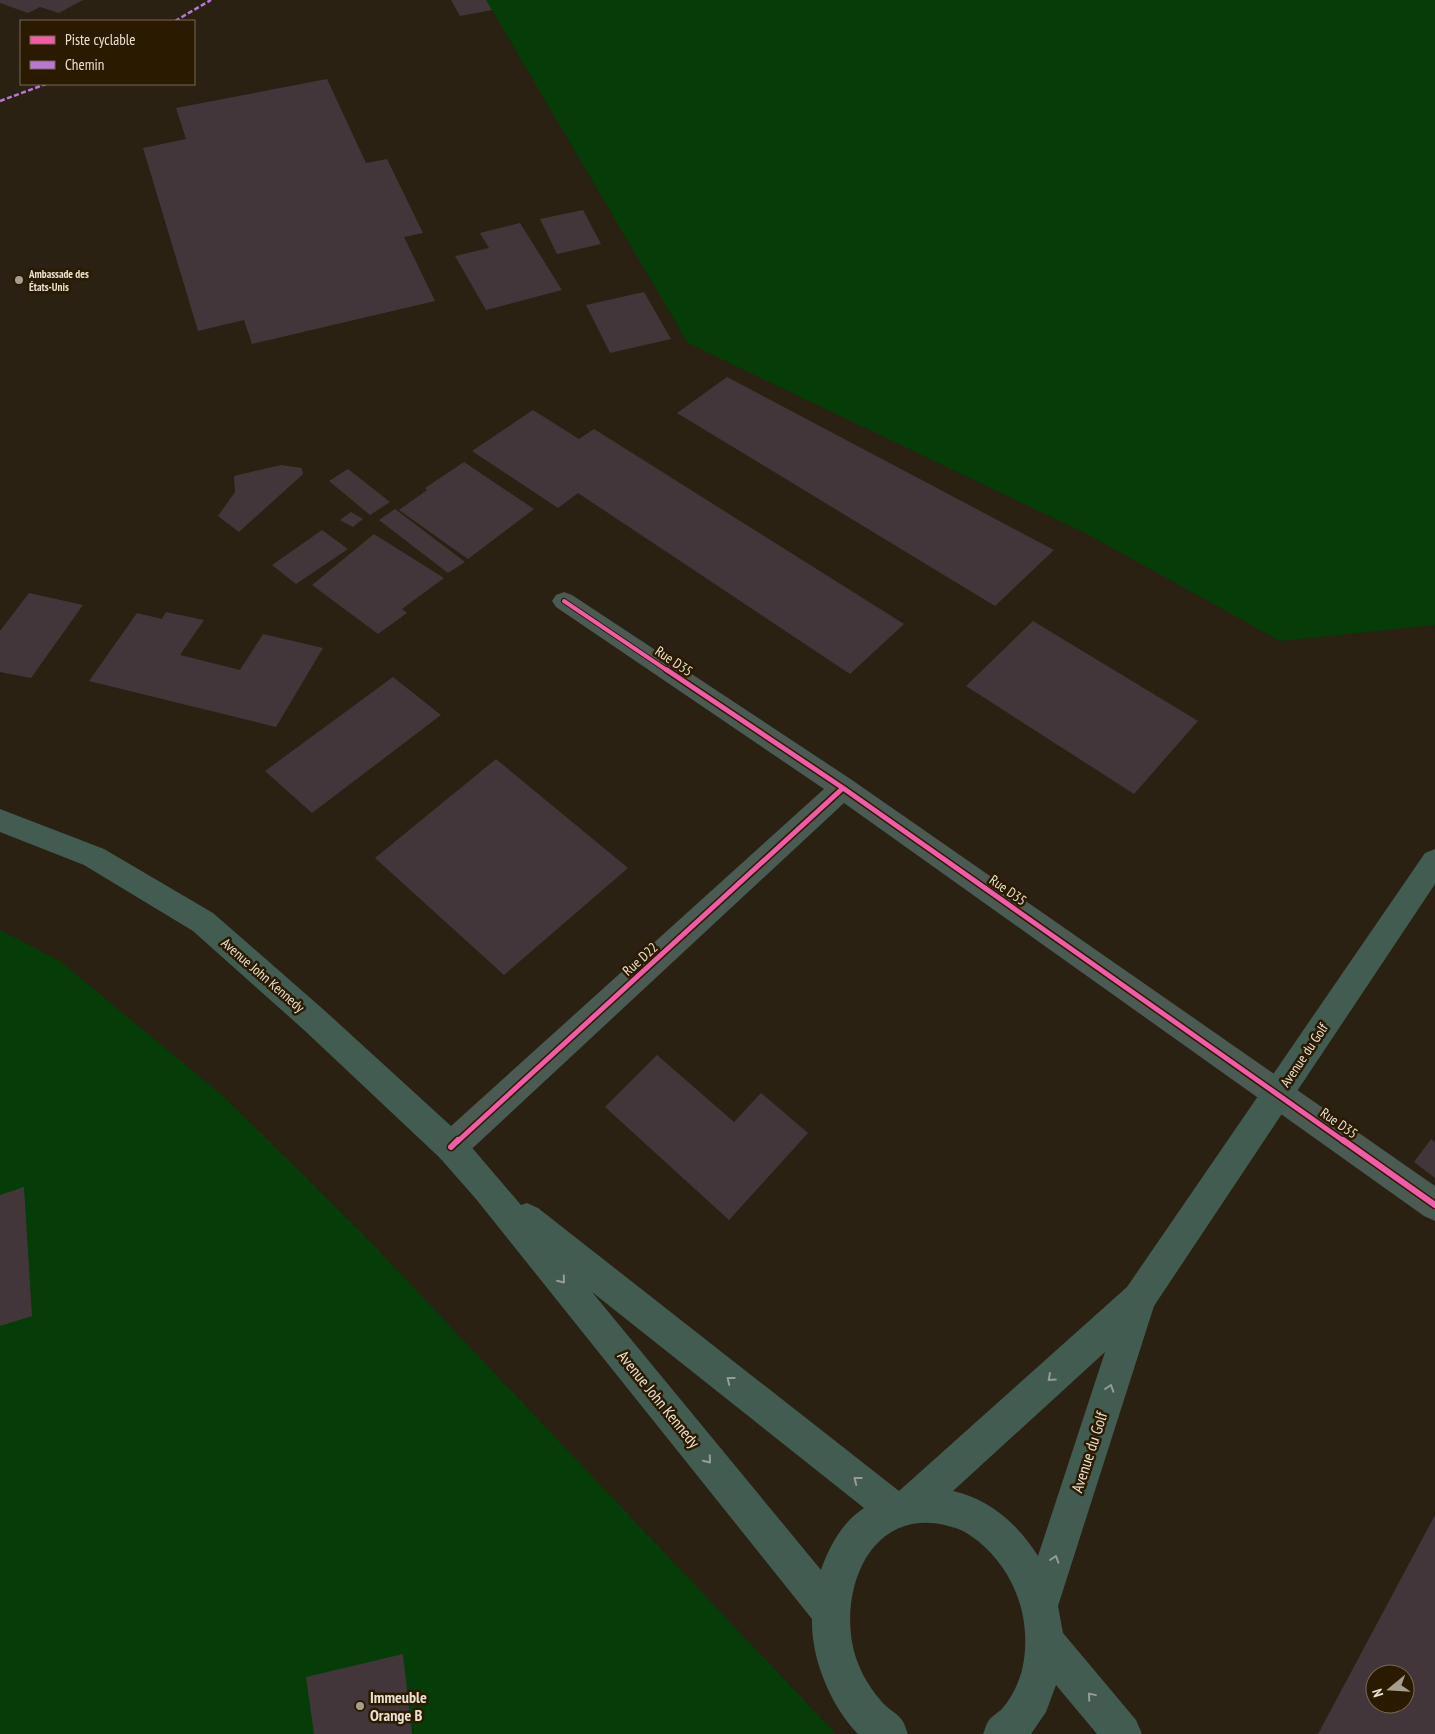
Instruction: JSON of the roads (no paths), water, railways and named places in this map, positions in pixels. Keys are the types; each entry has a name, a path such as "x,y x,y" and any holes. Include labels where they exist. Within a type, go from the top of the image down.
{"main road":[{"name":"Avenue John Kennedy","path":"0,820 94,857 203,922 314,1020 451,1147 487,1188 830,1611"},
{"name":"Avenue du Golf","path":"902,1508 1139,1299 1435,862"},
{"name":"Avenue John Kennedy","path":"487,1188 902,1508"},
{"name":"Avenue du Golf","path":"1042,1622 1139,1299"},
{"path":"888,1734 866,1714 845,1682 834,1648 831,1630 830,1611 836,1578 850,1548 870,1525 902,1508 939,1504 982,1521 994,1530 1017,1555 1027,1570 1034,1587 1042,1622 1043,1658 1034,1692 1012,1728 1003,1734"},
{"path":"1042,1622 1122,1734"}],"street":[{"name":"Rue D35","path":"564,601 843,788 1435,1205"},
{"name":"Rue D22","path":"451,1147 843,788"}],"place":[{"name":"Ambassade des États-Unis","path":"19,280"},
{"name":"Immeuble Orange B","path":"360,1706"}]}
